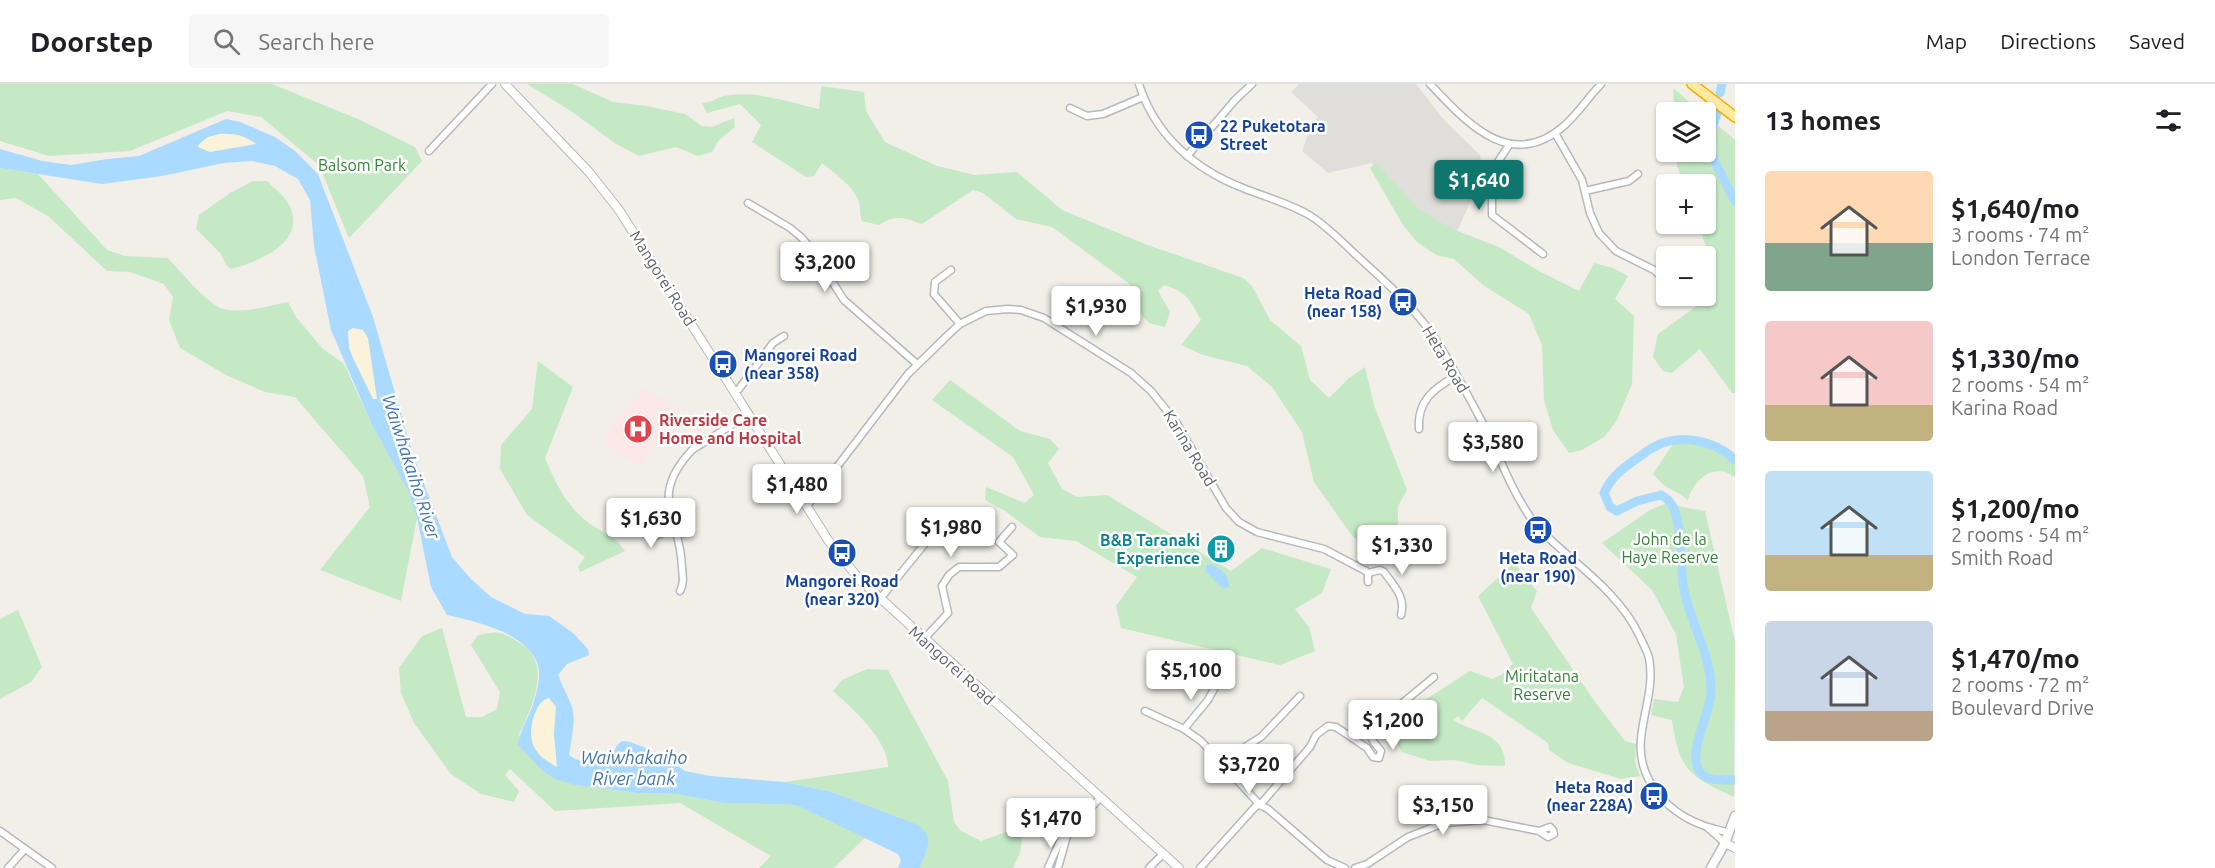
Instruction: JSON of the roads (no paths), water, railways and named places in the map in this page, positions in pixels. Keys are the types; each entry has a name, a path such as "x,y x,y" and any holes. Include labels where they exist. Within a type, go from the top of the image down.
{"highway":[{"path":"1692,84 1735,117"}],"main road":[{"path":"1711,868 1732,835 1735,816"}],"street":[{"path":"429,151 492,84"},
{"name":"Mangorei Road","path":"505,84 589,172 619,210 838,555 859,579 924,639 1179,868"},
{"name":"Heta Road","path":"1139,84 1157,124 1186,156 1214,175 1304,212 1317,220 1412,307 1431,332 1456,376 1535,524 1548,539 1594,577 1623,609 1637,630 1649,656 1650,678 1639,751 1643,771 1654,789 1671,807 1708,828 1725,843"},
{"path":"1186,156 1252,84"},
{"path":"1430,84 1475,128 1509,145 1528,144 1555,133 1577,113 1601,84"},
{"path":"1070,108 1087,116 1103,114 1143,97"},
{"path":"1555,133 1577,170 1586,191 1594,223 1607,242 1616,251 1656,272"},
{"path":"1509,145 1491,171 1492,215 1543,254"},
{"path":"1586,191 1629,181 1638,174"},
{"path":"748,203 801,237 844,300 917,364"},
{"path":"951,270 935,282 934,294 960,324"},
{"name":"Karina Road","path":"807,506 917,364 960,324 986,311 1021,310 1044,318 1131,374 1151,391 1176,422 1226,508 1239,522 1257,532 1324,549 1368,573 1380,570 1384,572 1401,597 1404,605 1401,615"},
{"path":"735,391 739,389 773,343 784,336"},
{"path":"1419,429 1420,411 1430,393 1456,376"},
{"path":"680,591 683,585 682,561 668,495 671,482 685,457 700,444 749,414"},
{"path":"642,520 652,537 675,528"},
{"path":"924,639 948,613 942,586 950,575 959,567 994,568 1003,565 1013,555 999,542 1012,527"},
{"path":"880,598 938,531"},
{"path":"1368,573 1368,582"},
{"path":"1200,868 1310,747 1316,735 1328,726 1338,728 1367,748 1373,757 1378,758 1381,751 1372,739 1370,732 1372,728 1434,677"},
{"path":"1184,729 1208,700 1216,684"},
{"path":"1221,762 1261,737 1300,696"},
{"path":"1145,711 1184,729 1201,741 1260,804 1327,860 1345,868"},
{"path":"1048,868 1056,846 1100,798"},
{"path":"1355,868 1367,864 1408,837 1444,823 1483,820 1539,831"},
{"name":"Heta Road","path":"1708,828 1715,828 1732,835"},
{"path":"0,831 52,868"},
{"path":"1058,868 1067,835"},
{"path":"1725,843 1735,848"},
{"path":"8,868 25,849"},
{"path":"1149,868 1163,854"}],"water":[{"name":"Waiwhakaiho River bank","path":"226,119 240,122 275,137 295,151 318,174 373,317 413,455 452,557 491,597 525,614 549,616 573,633 588,649 589,655 567,664 558,675 574,718 569,755 584,762 602,762 611,756 622,741 630,742 656,752 685,771 710,776 785,782 832,792 918,825 924,830 928,845 920,868 898,868 901,860 898,854 796,805 723,803 677,794 637,793 575,785 555,779 543,771 518,745 537,691 538,664 530,650 509,635 484,624 447,615 431,587 417,518 408,490 372,425 331,330 314,246 310,200 298,179 275,166 252,161 224,163 162,176 102,184 0,168 0,149 42,161 71,165 139,156","holes":["219,134 239,135 256,144 210,152 198,147 208,137","353,328 363,330 368,338 377,399 373,399 353,358 349,348 348,331","549,698 556,707 554,734 557,767 543,758 532,740 534,716 543,701"]},
{"path":"1210,563 1226,575 1229,587 1223,589 1205,571 1206,566"}],"waterway":[{"path":"1720,93 1722,84"},
{"path":"1717,114 1708,139 1714,160 1735,201"},
{"path":"1735,460 1718,448 1698,441 1666,442 1651,449 1622,470 1610,482 1604,493 1610,507 1617,511 1637,501 1661,495 1669,501 1674,510 1680,538 1684,590 1705,653 1710,679 1710,701 1698,742 1696,761 1701,773 1709,778 1735,780"}],"place":[{"name":"22 Puketotara Street","path":"1199,135"},
{"name":"Heta Road (near 158)","path":"1403,302"},
{"name":"Mangorei Road (near 358)","path":"723,364"},
{"name":"Riverside Care Home and Hospital","path":"638,429"},
{"name":"Heta Road (near 190)","path":"1538,530"},
{"name":"B&B Taranaki Experience","path":"1221,549"},
{"name":"Mangorei Road (near 320)","path":"842,553"},
{"name":"Heta Road (near 228A)","path":"1654,796"}],"park label":[{"name":"Balsom Park","path":"362,165"},
{"name":"John de la Haye Reserve","path":"1670,548"},
{"name":"Miritatana Reserve","path":"1542,685"}],"water label":[{"name":"Waiwhakaiho River","path":"411,467"}]}
